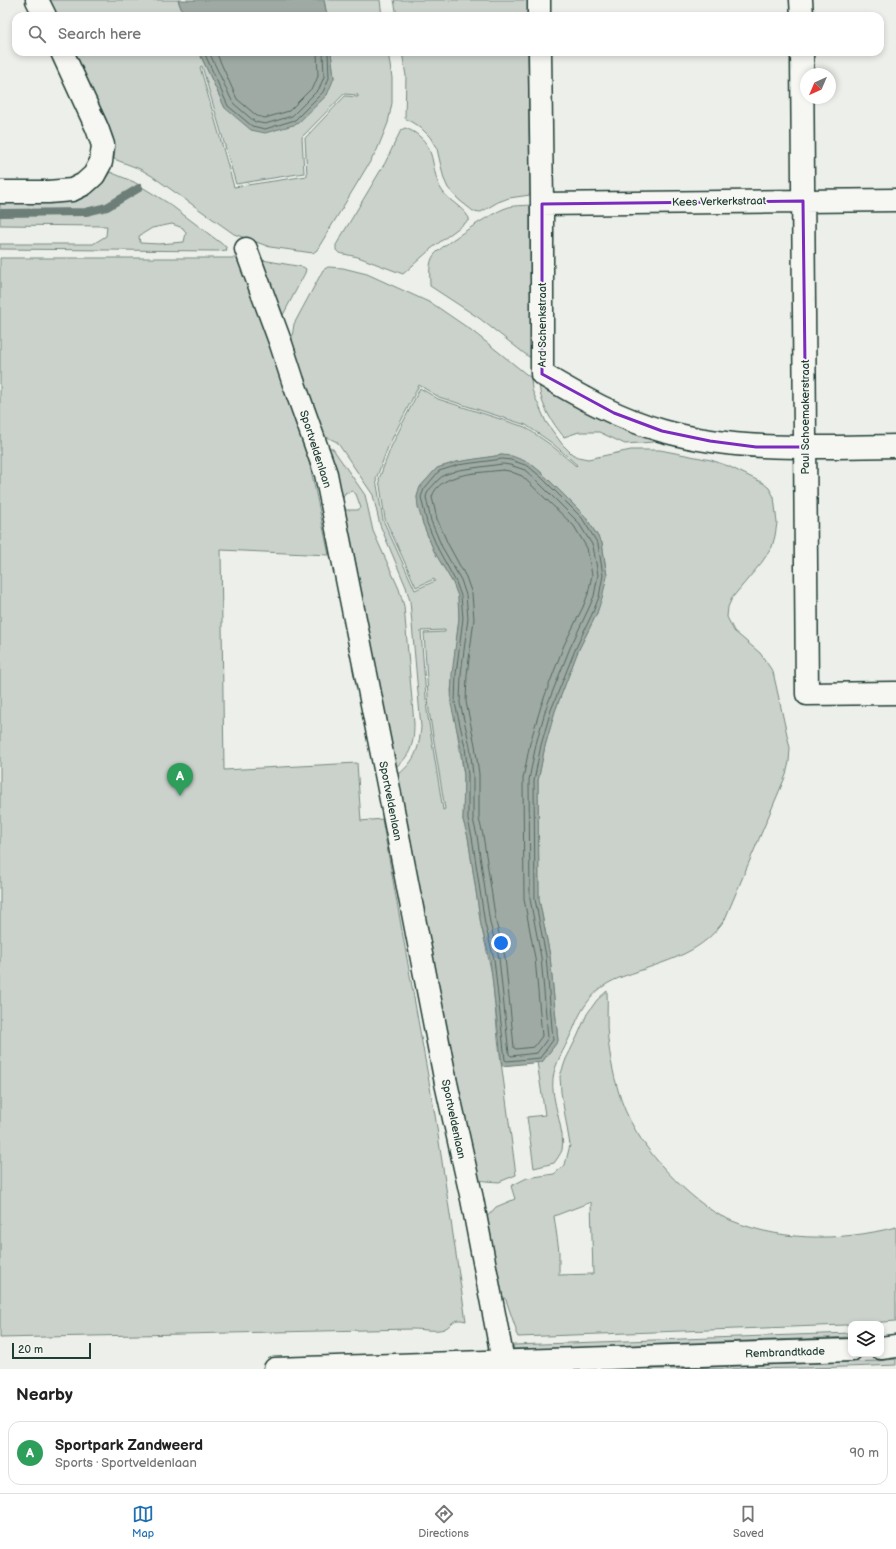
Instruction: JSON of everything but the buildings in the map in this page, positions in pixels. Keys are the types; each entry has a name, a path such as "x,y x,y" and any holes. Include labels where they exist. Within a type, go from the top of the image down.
{"street":[{"path":"37,0 43,12"},
{"path":"539,0 539,12"},
{"path":"801,0 802,12"},
{"path":"0,192 48,192 72,190 84,184 94,174 101,162 103,145 98,128 64,56"},
{"name":"Ard Schenkstraat","path":"540,56 542,374 573,393 614,413 662,431 710,441 756,447 896,446"},
{"name":"Paul Schoemakerstraat","path":"802,56 807,694 896,693"},
{"name":"Kees Verkerkstraat","path":"542,204 896,200"},
{"name":"Sportveldenlaan","path":"246,249 326,474 446,1083 472,1199 503,1361"},
{"path":"884,1348 896,1346"},
{"name":"Rembrandtkade","path":"275,1369 439,1366 503,1361 848,1350"}],"highlighted area":[{"path":"803,201 806,447 756,447 710,441 662,431 614,413 542,374 542,204"}],"shaded area":[{"path":"49,0 178,0 182,12 55,12"},
{"path":"324,0 380,0 382,12 326,12"},
{"path":"394,0 528,0 528,12 396,12"},
{"path":"76,56 201,56 225,108 334,78 331,56 389,56 392,78 392,103 388,123 377,150 317,250 313,253 270,247 234,234 152,176 140,169 114,159 115,148 113,137","holes":["202,66 236,184 304,173 302,137 344,94 358,95 358,97 345,96 305,138 307,176 234,187 200,67"]},
{"path":"403,56 528,56 530,195 509,198 498,202 481,212 473,211 459,200 448,188 444,179 437,149 430,137 421,128 405,118 406,76"},
{"path":"405,128 416,133 424,141 431,154 441,189 447,197 463,210 469,220 432,248 403,274 358,257 339,253 336,250 336,245 385,163 401,130"},
{"path":"110,172 134,182 168,203 226,247 227,250 0,249 0,244 93,244 106,236 107,226 0,225 0,203 46,204 80,199 89,195 101,185","holes":["172,224 183,228 186,233 184,242 159,244 140,243 139,236 152,228"]},
{"path":"530,205 531,357 529,357 479,318 430,286 430,266 432,258 439,250 480,222 506,208 512,206"},
{"path":"0,258 236,258 244,269 304,437 329,555 221,550 224,770 357,763 361,821 382,819 435,1115 466,1321 458,1320 444,1329 436,1330 412,1329 0,1338"},
{"path":"262,260 303,267 306,269 283,315 277,314 259,263"},
{"path":"328,267 343,268 367,274 433,304 471,330 531,378 532,390 546,422 562,444 572,454 588,459 631,450 660,450 711,460 728,466 763,483 769,488 774,497 777,523 772,547 762,562 732,598 728,607 727,617 734,631 760,653 773,672 790,748 786,775 725,919 716,930 697,947 686,953 609,983 601,988 584,1007 558,1062 553,1078 554,1096 562,1134 562,1150 554,1163 534,1168 527,1117 545,1115 537,1062 542,1062 558,1041 550,956 539,899 538,781 545,746 555,711 578,651 597,613 607,576 602,543 585,516 530,463 502,455 457,462 437,468 420,487 417,497 423,524 434,551 453,583 458,596 459,618 451,691 464,776 463,820 468,837 481,925 492,974 498,1039 516,1175 499,1182 474,1180 395,777 407,767 414,756 419,743 421,727 410,601 406,587 380,525 373,495 337,442 329,438 322,437 292,350 294,324 323,270","holes":["419,385 439,397 526,425 552,443 577,465 576,466 551,445 525,427 438,399 420,388 391,447 379,479 385,519 416,587 434,579 435,581 415,590 383,520 376,479 388,447","445,630 445,632 424,633 429,711 445,809 443,810 427,711 421,631"]},
{"path":"540,382 656,439 654,442 625,444 599,432 579,432 564,437 551,419 543,404"},
{"path":"325,445 333,449 365,495 373,531 399,589 404,606 414,731 408,754 400,764 394,768 354,554","holes":["352,491 356,494 361,508 357,510 346,510 342,500 345,493"]},
{"path":"607,991 608,1040 616,1084 625,1111 635,1130 654,1157 689,1193 705,1206 721,1216 742,1225 785,1235 830,1237 874,1232 896,1227 896,1321 848,1321 848,1325 845,1325 518,1337 506,1300 501,1294 484,1220 496,1207 515,1199 511,1186 527,1178 554,1174 565,1165 570,1145 561,1092 560,1076 566,1059 587,1014 597,1000","holes":["591,1202 593,1274 559,1275 559,1251 554,1216"]},
{"path":"848,1333 848,1337 561,1348 515,1349 513,1348 514,1345"},
{"path":"896,1359 896,1365 649,1369 876,1361"}],"water":[{"path":"178,0 324,0 326,12 182,12"},
{"path":"201,56 331,56 334,78 327,95 297,124 265,133 251,130 225,108"},
{"path":"502,455 512,456 530,463 585,516 602,543 607,576 597,613 578,651 555,711 545,746 538,781 539,899 550,956 558,1041 542,1062 502,1066 490,959 481,925 468,837 463,820 464,776 461,748 451,704 452,674 459,618 458,596 453,583 434,551 423,524 417,497 420,487 437,468 457,462"}],"waterway":[{"path":"0,213 86,212 107,207 139,188"}],"place":[{"name":"Sportpark Zandweerd","path":"180,796"}]}
